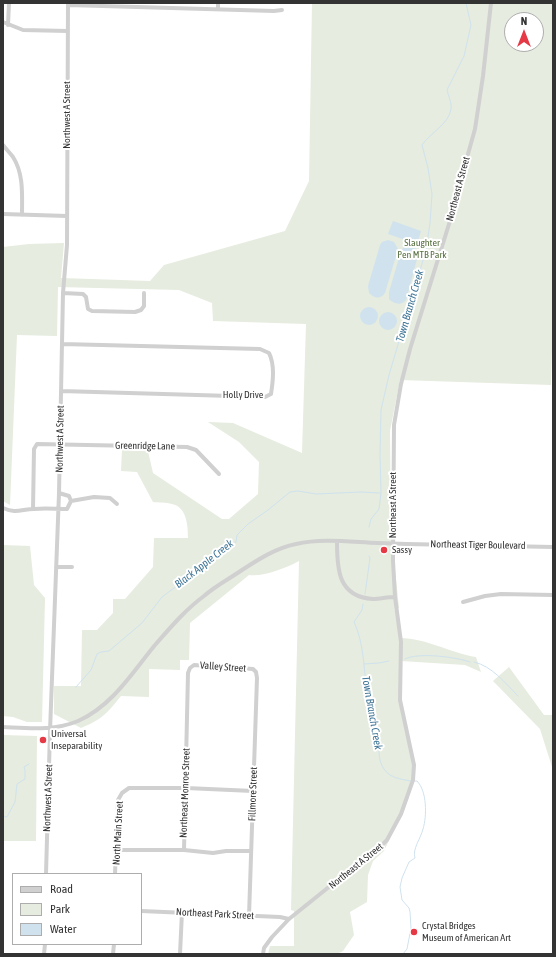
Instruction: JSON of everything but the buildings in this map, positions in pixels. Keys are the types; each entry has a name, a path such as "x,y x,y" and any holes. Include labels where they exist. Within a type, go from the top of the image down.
{"street":[{"path":"8,25 9,3"},
{"path":"218,3 218,9"},
{"name":"Northeast A Street","path":"263,954 264,948 272,937 289,919 382,845 401,814 412,786 414,764 400,700 401,642 392,561 394,425 401,384 410,349 454,208 475,129 482,84 491,3"},
{"path":"68,4 274,11 282,10"},
{"name":"Northwest A Street","path":"46,873 59,493 63,293 67,245 68,4"},
{"path":"3,22 23,30 68,31"},
{"path":"3,145 13,157 19,171 22,184 22,215"},
{"path":"3,214 67,216"},
{"path":"63,293 83,294 86,297 88,309 92,311 135,312 141,310 144,306 144,293"},
{"name":"Holly Drive","path":"61,391 265,397 270,394 272,386 272,360 269,353 260,349 62,344"},
{"name":"Greenridge Lane","path":"33,509 35,447 37,444 187,447 196,450 219,474"},
{"path":"59,493 69,496 71,501"},
{"path":"71,501 94,497 110,498 117,504"},
{"path":"3,508 11,511 33,509 67,509 71,501"},
{"name":"Northeast Tiger Boulevard","path":"3,727 50,728 77,722 96,712 121,687 157,643 204,595 265,556 279,549 296,544 311,542 553,547"},
{"path":"337,542 337,566 339,575 347,588 360,596 371,599 395,597"},
{"path":"56,567 72,568"},
{"path":"463,602 485,596 501,594 553,595"},
{"name":"Valley Street","path":"190,668 194,665 223,666 253,669 256,672"},
{"name":"Northeast Monroe Street","path":"116,850 184,850 188,673 190,668"},
{"name":"Fillmore Street","path":"249,916 256,672"},
{"name":"North Main Street","path":"115,873 118,800 122,793 129,788 138,787 186,788"},
{"path":"186,788 253,791"},
{"path":"184,850 213,853 226,851 251,851"},
{"name":"Northeast Park Street","path":"142,911 289,919"},
{"path":"180,954 182,912"}],"green space":[{"name":"Slaughter Pen MTB Park","path":"312,3 553,3 553,311 551,385 400,380 390,431 391,530 399,608 394,609 396,611 400,638 419,640 476,657 481,672 465,665 401,661 401,700 414,770 408,800 384,851 373,861 368,875 367,902 350,912 354,935 343,951 337,954 268,954 270,946 294,946 294,911 291,910 299,561 281,569 261,575 249,575 190,623 189,660 180,660 180,670 149,669 149,697 121,696 104,715 95,722 81,728 54,714 54,686 81,686 82,630 97,630 113,613 113,599 125,599 153,567 154,538 188,538 186,518 181,509 170,503 153,502 137,472 121,471 122,450 148,451 153,473 222,519 229,519 258,494 259,462 239,442 208,422 233,423 302,453 306,324 213,321 212,303 179,290 58,287 57,336 17,335 10,505 3,501 3,247 29,244 64,243 61,278 150,281 164,265 285,231 309,181"},
{"path":"3,545 30,546 34,585 45,598 42,722 27,722 13,717 3,716"},
{"path":"509,667 544,715 553,715 553,770 540,729 493,681"},
{"path":"3,735 37,736 36,841 3,841"}],"water":[{"path":"393,221 421,231 417,244 388,234"},
{"path":"388,240 394,242 398,249 385,293 381,297 377,298 369,293 368,286 380,245 382,242"},
{"path":"408,246 415,248 418,255 406,300 398,304 389,299 389,292 401,251 403,248"},
{"path":"369,307 375,310 378,316 375,322 369,325 363,322 360,316 363,310"},
{"path":"388,312 394,315 397,321 394,327 388,330 382,327 379,321 382,315"}],"waterway":[{"name":"Town Branch Creek","path":"369,527 371,519 379,509 381,493 381,410 389,375 426,250 430,223 432,194 428,168 422,145 443,124 450,114 451,104 447,90 464,56 471,25 466,3"},
{"name":"Black Apple Creek","path":"76,687 91,670 97,654 109,651 142,623 162,597 236,542 237,535 248,524 290,492 298,491 316,494 361,492 380,493"},
{"name":"Town Branch Creek","path":"365,594 370,558 369,556"},
{"name":"Town Branch Creek","path":"363,604 362,610 354,622 358,631 364,661 368,703 379,743 380,762 389,774 396,778 411,781"},
{"path":"405,659 411,657 428,656 456,658 470,662"},
{"path":"364,664 389,661"},
{"path":"474,662 487,667 518,696"},
{"name":"Black Apple Creek","path":"3,816 7,817 15,802 17,784 25,779 24,767 29,764"},
{"name":"Town Branch Creek","path":"403,954 407,949 411,928 409,908 402,900 400,887 409,862 415,858 414,855 422,832 425,817 423,791 417,781 414,781"}],"place":[{"name":"Sassy","path":"384,550"},
{"name":"Universal Inseparability","path":"43,740"},
{"name":"Crystal Bridges Museum of American Art","path":"414,932"}]}
